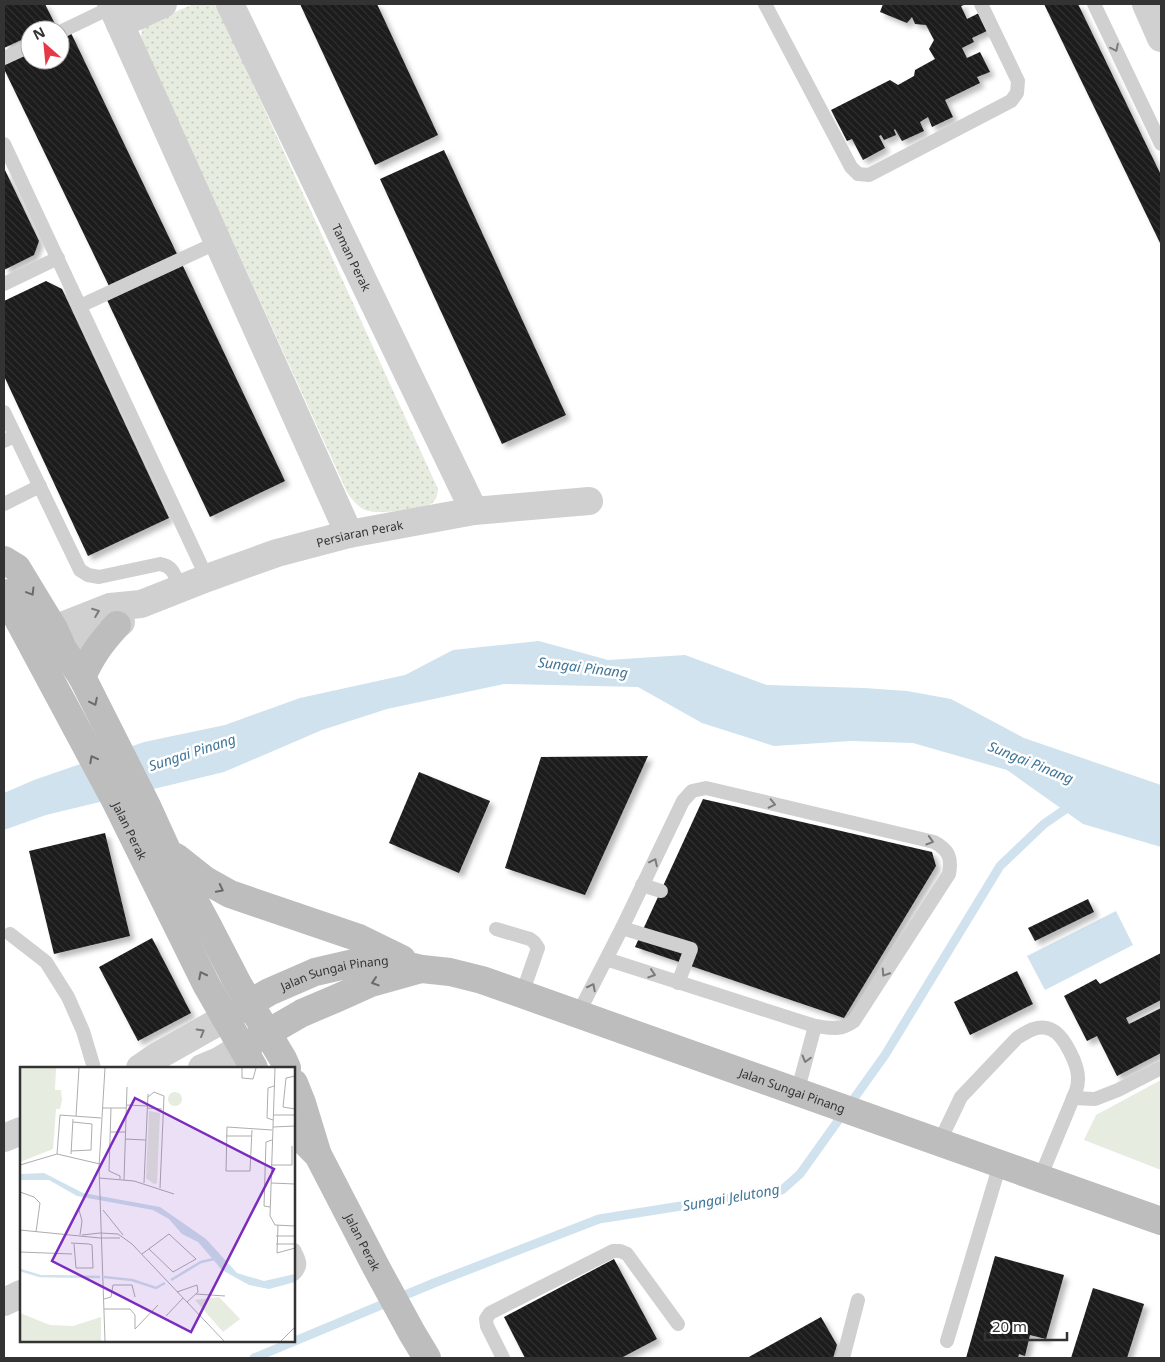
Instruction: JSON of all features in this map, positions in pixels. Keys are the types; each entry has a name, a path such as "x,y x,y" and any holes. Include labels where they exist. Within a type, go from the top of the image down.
{"main road":[{"name":"Jalan Perak","path":"4,560 17,568 82,677 167,850 238,984 286,1067"},
{"name":"Jalan Perak","path":"4,593 116,802 190,951 248,1058"},
{"path":"82,677 99,645 117,625"},
{"path":"167,850 205,880 223,891 359,938 422,969"},
{"name":"Jalan Sungai Pinang","path":"226,1018 269,992 315,972 354,963 386,960 422,969 450,972 482,980 522,994 1161,1221"},
{"name":"Jalan Sungai Pinang","path":"248,1058 268,1033 302,1013 371,983 422,969"},
{"path":"295,1085 318,1155"},
{"name":"Jalan Perak","path":"295,1131 318,1155 427,1358"}],"street":[{"path":"163,4 114,12 349,534"},
{"name":"Taman Perak","path":"230,4 474,512"},
{"path":"1146,4 1161,38"},
{"name":"Persiaran Perak","path":"35,653 110,607 141,604 277,553 349,534 474,512 588,501"},
{"name":"Persiaran Perak","path":"58,639 117,625 141,604"},
{"path":"141,1067 226,1018"},
{"path":"204,1067 219,1061 248,1058"},
{"path":"4,1138 20,1130"},
{"path":"4,1302 20,1294"}],"lane":[{"path":"765,4 851,167 858,174 869,175 1011,101 1017,93 1018,80 981,4"},
{"path":"1094,4 1161,144"},
{"path":"70,28 114,12"},
{"path":"4,58 20,51"},
{"path":"4,144 208,578"},
{"path":"80,306 218,242"},
{"path":"4,284 58,258"},
{"path":"4,412 10,439 40,486 80,570 88,576 99,577 160,564 167,565 172,570 180,589"},
{"path":"4,504 40,486"},
{"path":"578,1014 684,801 692,791 706,788 934,842 942,846 948,854 951,863 949,874 854,1021 846,1027 836,1029 815,1026 606,959"},
{"path":"642,885 661,890"},
{"path":"622,928 691,949 678,983"},
{"path":"496,929 530,938 538,948 522,994"},
{"path":"10,934 46,962 68,998 83,1031 94,1067"},
{"path":"802,1094 815,1026"},
{"path":"939,1143 961,1097 1017,1038 1026,1032 1038,1028 1050,1029 1059,1035 1068,1048 1076,1066 1078,1079 1076,1092 1040,1178"},
{"path":"1073,1098 1095,1099 1118,1090 1161,1068"},
{"path":"947,1341 1000,1164"},
{"path":"503,1358 486,1326 486,1319 490,1313 614,1251 626,1254 678,1324"},
{"path":"295,1252 300,1260 298,1270 295,1273"},
{"path":"843,1358 858,1300"}],"shaded area":[{"path":"194,4 215,4 220,12 438,489 434,501 425,507 393,511 369,511 358,506 347,492 141,39 142,29 148,23"},
{"path":"1161,1080 1161,1170 1084,1140 1096,1115"}],"water":[{"name":"Sungai Pinang","path":"539,641 608,660 685,655 767,685 907,691 951,699 1024,738 1161,785 1161,847 1083,824 1007,770 913,743 851,741 774,746 702,723 638,687 504,684 387,709 322,730 224,772 46,815 4,830 4,793 34,780 144,742 225,725 300,698 405,675 453,650"},
{"path":"1116,911 1133,945 1045,990 1027,956"}],"building":[{"path":"4,4 45,4 53,20 20,20 20,41 4,48"},
{"path":"300,4 377,4 438,135 375,165"},
{"path":"883,4 967,4 961,6 967,19 981,12 989,30 972,38 974,42 962,48 967,58 980,52 990,72 977,77 980,83 945,100 953,117 932,127 928,117 920,122 924,131 902,141 895,129 896,135 884,140 881,135 879,136 885,148 863,160 852,139 847,141 831,110 890,80 898,85 914,76 915,70 935,59 929,49 934,40 926,25 915,24 912,17 907,23 880,12"},
{"path":"1044,4 1078,4 1161,175 1161,245"},
{"path":"70,33 177,254 109,286 4,69 4,65 20,57 20,70 70,70"},
{"path":"444,150 566,415 502,444 380,179"},
{"path":"4,168 39,241 34,255 4,270"},
{"path":"181,262 285,481 210,517 106,298"},
{"path":"46,281 62,289 169,518 88,556 4,376 4,301"},
{"path":"648,756 585,895 505,868 541,757"},
{"path":"419,772 490,801 459,873 389,843"},
{"path":"703,799 932,852 936,866 844,1018 635,947"},
{"path":"105,833 130,936 54,954 29,851"},
{"path":"1088,899 1094,912 1035,941 1028,928"},
{"path":"152,938 191,1013 138,1041 99,967"},
{"path":"1161,953 1161,1000 1126,1018 1129,1024 1161,1008 1161,1053 1117,1076 1097,1036 1087,1041 1064,996 1096,979 1100,984"},
{"path":"1017,971 1033,1004 970,1035 954,1002"},
{"path":"995,1256 1064,1275 1046,1339 1030,1335 1025,1356 1019,1354 1018,1358 966,1358"},
{"path":"614,1259 657,1339 621,1358 525,1358 504,1317"},
{"path":"1093,1288 1144,1304 1127,1358 1071,1358"},
{"path":"821,1317 837,1345 833,1358 747,1358"}],"waterway":[{"name":"Sungai Jelutong","path":"295,1341 434,1283 599,1219 782,1190 800,1174 885,1055 1000,866 1044,824 1073,804"},
{"name":"Sungai Jelutong","path":"254,1358 292,1342"}]}
